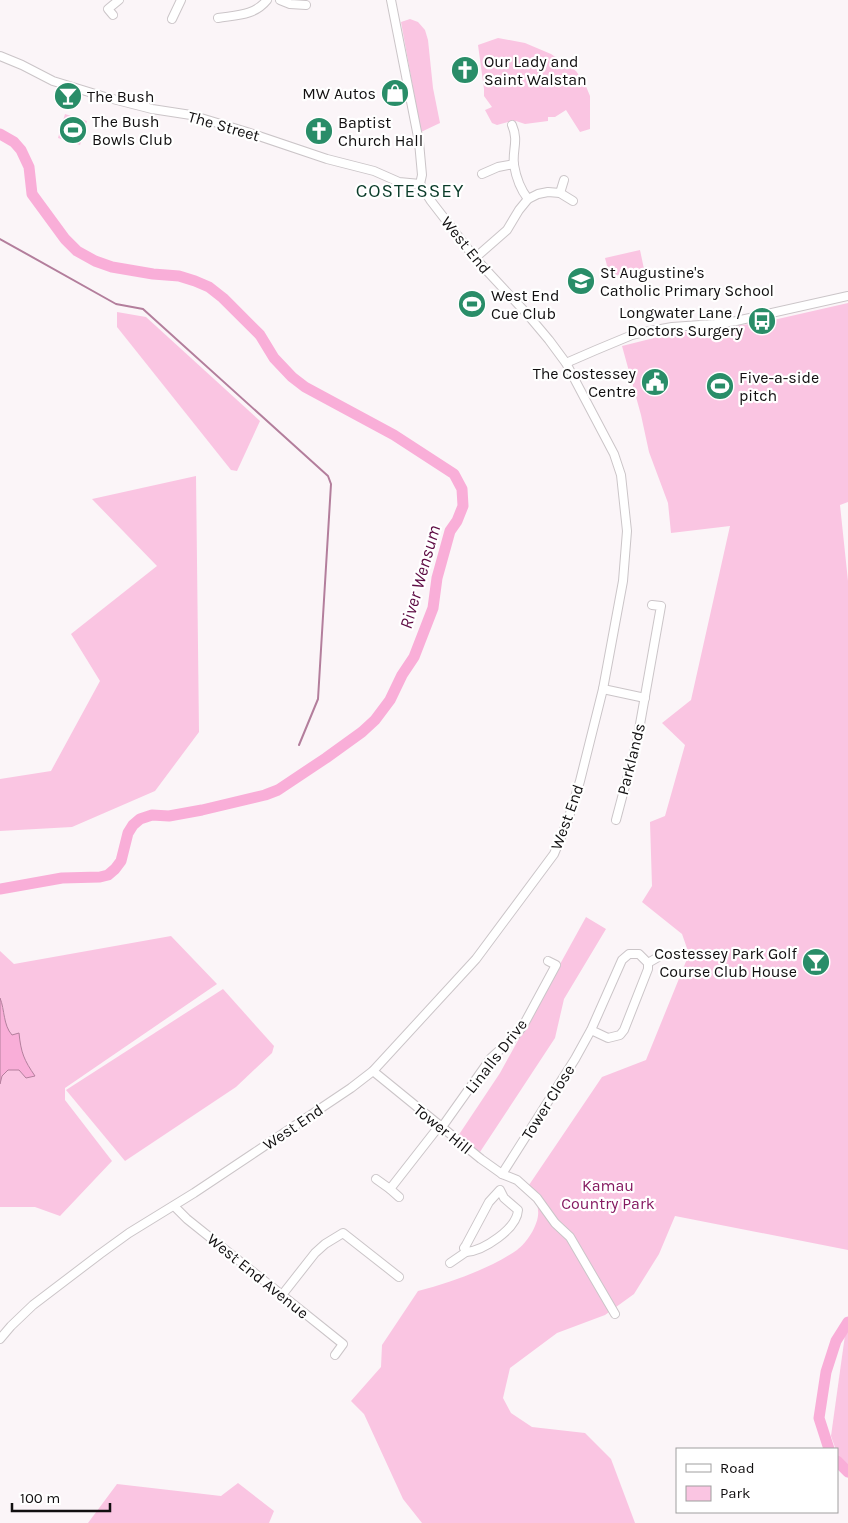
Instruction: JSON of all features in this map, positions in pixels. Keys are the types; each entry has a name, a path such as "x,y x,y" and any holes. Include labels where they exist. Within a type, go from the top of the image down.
{"street":[{"path":"108,9 119,0"},
{"path":"168,7 174,15 181,0"},
{"path":"223,20 252,12 267,0"},
{"path":"280,0 290,4 306,5"},
{"path":"391,0 419,142 422,175 420,184"},
{"name":"The Street","path":"0,56 53,81 104,97 190,116 240,130 327,159 374,171 399,182 420,184"},
{"path":"516,128 514,164 523,192 528,199"},
{"path":"486,169 514,164"},
{"path":"560,193 564,180"},
{"name":"West End","path":"0,1339 33,1305 129,1233 174,1206 351,1088 373,1071 476,959 554,854 568,820 580,781 603,689 626,559 627,531 621,475 614,454 566,363 528,315 474,258 420,184"},
{"path":"474,258 507,230 528,199 548,192 560,193 573,201"},
{"path":"566,363 632,335 672,327 736,321 847,296"},
{"name":"Parklands","path":"616,820 637,741 646,698 660,606 652,605"},
{"path":"603,689 646,698"},
{"name":"Tower Close","path":"466,1252 464,1248 489,1202 500,1190 505,1175 591,1030 622,960 629,954 639,954 648,963"},
{"path":"591,1030 608,1038 620,1035 646,977 648,963 660,956"},
{"name":"Linalls Drive","path":"390,1189 441,1126 491,1058 523,1026 558,963 548,961"},
{"name":"Tower Hill","path":"373,1071 481,1159 516,1180 537,1198 555,1223 570,1237 616,1314"},
{"path":"376,1179 399,1196"},
{"path":"450,1263 466,1252 492,1242 506,1232 518,1213 516,1207 504,1198 500,1190"},
{"name":"West End Avenue","path":"174,1206 187,1219 343,1344"},
{"path":"282,1295 325,1244 344,1233 387,1273 399,1277"},
{"path":"336,1354 349,1337"}],"green space":[{"path":"410,19 418,22 425,30 428,40 433,88 440,123 421,132 401,22"},
{"path":"498,38 525,43 551,54 576,71 585,84 590,96 590,129 580,132 566,110 555,117 548,117 548,121 525,124 516,121 497,125 492,123 485,110 492,107 484,96 478,45"},
{"name":"The Bush Bowls Club","path":"65,114 87,121 80,145 58,138"},
{"path":"640,250 644,269 610,277 605,258"},
{"name":"Kamau Country Park","path":"848,303 848,502 840,505 848,581 848,1250 675,1216 659,1254 634,1294 605,1315 557,1333 510,1368 503,1398 511,1413 532,1427 585,1433 611,1459 635,1523 422,1523 403,1499 364,1414 351,1401 381,1367 382,1345 418,1291 494,1264 517,1250 529,1238 537,1221 538,1207 529,1185 602,1077 646,1060 689,954 682,934 642,902 652,886 650,822 665,816 685,745 662,723 691,700 730,526 671,533 668,503 649,452 622,346 674,333 769,321"},
{"path":"117,312 146,317 260,421 237,471 231,470 117,327"},
{"path":"196,476 199,732 155,791 72,827 0,831 0,779 51,771 100,681 71,634 157,566 92,499"},
{"path":"586,917 606,929 564,999 555,1038 480,1152 458,1136 500,1073"},
{"path":"171,936 217,984 65,1088 65,1100 112,1161 60,1216 35,1207 0,1207 0,1084 2,1076 8,1070 19,1070 26,1078 34,1076 23,1056 19,1034 12,1035 7,1029 0,998 0,951 14,964"},
{"path":"223,989 274,1046 272,1053 236,1087 125,1161 66,1090"},
{"path":"848,1329 848,1478 844,1473 838,1456 838,1448 835,1448 831,1436 845,1335"},
{"path":"238,1483 274,1511 269,1523 88,1523 117,1484 221,1496"}],"shaded area":[{"path":"0,998 7,1027 12,1035 19,1033 24,1056 35,1076 26,1078 19,1070 8,1070 2,1076 0,1084"}],"waterway":[{"name":"River Wensum","path":"0,134 14,142 21,150 29,167 32,194 65,239 77,251 95,261 112,267 179,276 209,287 223,298 260,335 274,358 292,377 305,387 394,435 454,474 462,489 463,506 457,521 450,531 437,578 433,608 414,657 402,675 390,700 375,720 362,732 278,790 265,795 202,810 169,816 152,815 140,819 128,833 121,861 108,875 62,878 0,889"},
{"path":"0,239 116,304 143,309 328,476 331,484 318,699 299,745"},
{"path":"829,1448 819,1418 826,1372 836,1341 848,1322"},
{"path":"838,1462 848,1472"}],"place":[{"name":"Our Lady and Saint Walstan","path":"465,70"},
{"name":"MW Autos","path":"395,93"},
{"name":"The Bush","path":"68,96"},
{"name":"The Bush Bowls Club","path":"73,130"},
{"name":"Baptist Church Hall","path":"319,131"},
{"name":"St Augustine's Catholic Primary School","path":"581,281"},
{"name":"West End Cue Club","path":"472,304"},
{"name":"Longwater Lane / Doctors Surgery","path":"762,321"},
{"name":"The Costessey Centre","path":"655,382"},
{"name":"Five-a-side pitch","path":"720,386"},
{"name":"Costessey Park Golf Course Club House","path":"816,962"}],"district":[{"name":"COSTESSEY","path":"410,191"}]}
